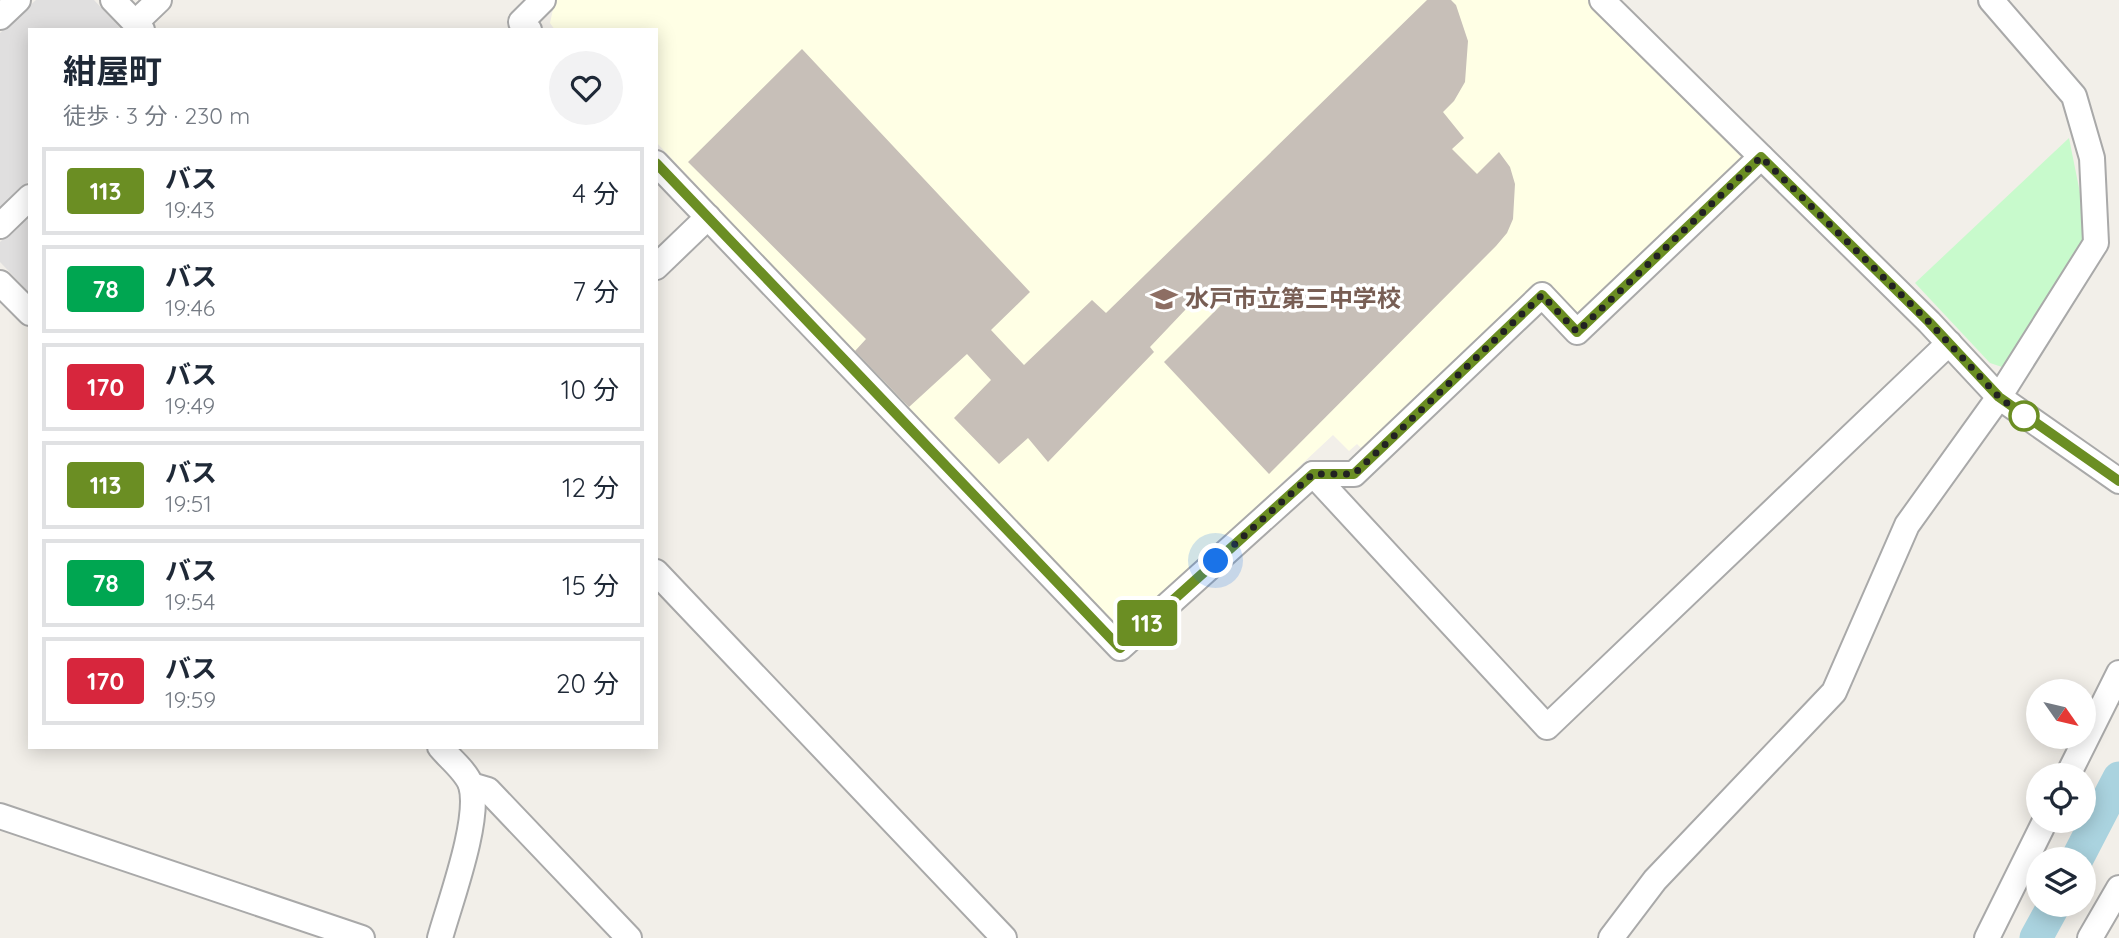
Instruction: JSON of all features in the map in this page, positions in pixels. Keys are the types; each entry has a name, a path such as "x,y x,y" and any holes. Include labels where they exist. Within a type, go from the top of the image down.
{"street":[{"path":"0,18 18,0"},
{"path":"113,0 138,26 159,0"},
{"path":"526,28 521,22 543,0"},
{"path":"1602,0 1949,343 1999,397 2119,481"},
{"path":"1611,938 1655,880 1834,692 1907,525 1999,397 2096,243 2092,158 2074,96 1991,0"},
{"path":"658,165 1120,648 1313,474 1354,474 1542,295 1577,332 1761,157"},
{"path":"0,226 28,199"},
{"path":"658,265 708,217"},
{"path":"0,283 28,311"},
{"path":"1313,474 1547,727 1949,343"},
{"path":"658,574 1004,938"},
{"path":"2074,763 2119,673"},
{"path":"440,938 472,826 471,785 442,749"},
{"path":"471,785 488,790 629,938"},
{"path":"0,816 362,938"},
{"path":"1987,938 2039,833"},
{"path":"2090,938 2112,919 2119,888"}],"shaded area":[{"path":"36,0 94,0 120,28 28,28 28,182 0,209 0,33"},
{"name":"水戸市立第三中学校","path":"555,0 1590,0 1741,157 1580,317 1541,281 1365,452 1357,444 1349,451 1333,435 1120,634 658,144 658,28 554,28 550,23"},
{"path":"28,216 28,291 0,262 0,242"}],"green space":[{"path":"2069,138 2088,233 2002,367 1990,363 1915,283"}],"building":[{"path":"1427,0 1451,0 1456,5 1468,41 1465,82 1454,101 1443,112 1464,138 1452,149 1477,174 1499,152 1510,167 1515,184 1513,219 1507,233 1496,246 1269,474 1164,362 1222,304 1205,289 1150,347 1154,352 1048,462 1028,438 999,464 954,418 991,380 967,354 909,407 855,351 866,339 688,162 802,49 1030,292 991,330 1024,365 1092,300 1106,313"}],"waterway":[{"path":"2083,847 2119,778"},
{"path":"2036,938 2047,917"}],"bus line":[{"name":"113","path":"658,165 1120,648 1313,474 1354,474 1542,295 1577,332 1761,157 1929,322 1999,397 2119,481"}],"place":[{"name":"水戸市立第三中学校","path":"1164,299"}],"route":[{"path":"1216,561 1313,474 1354,474 1542,295 1577,332 1761,157 1929,322 1999,397 2024,416"}]}
